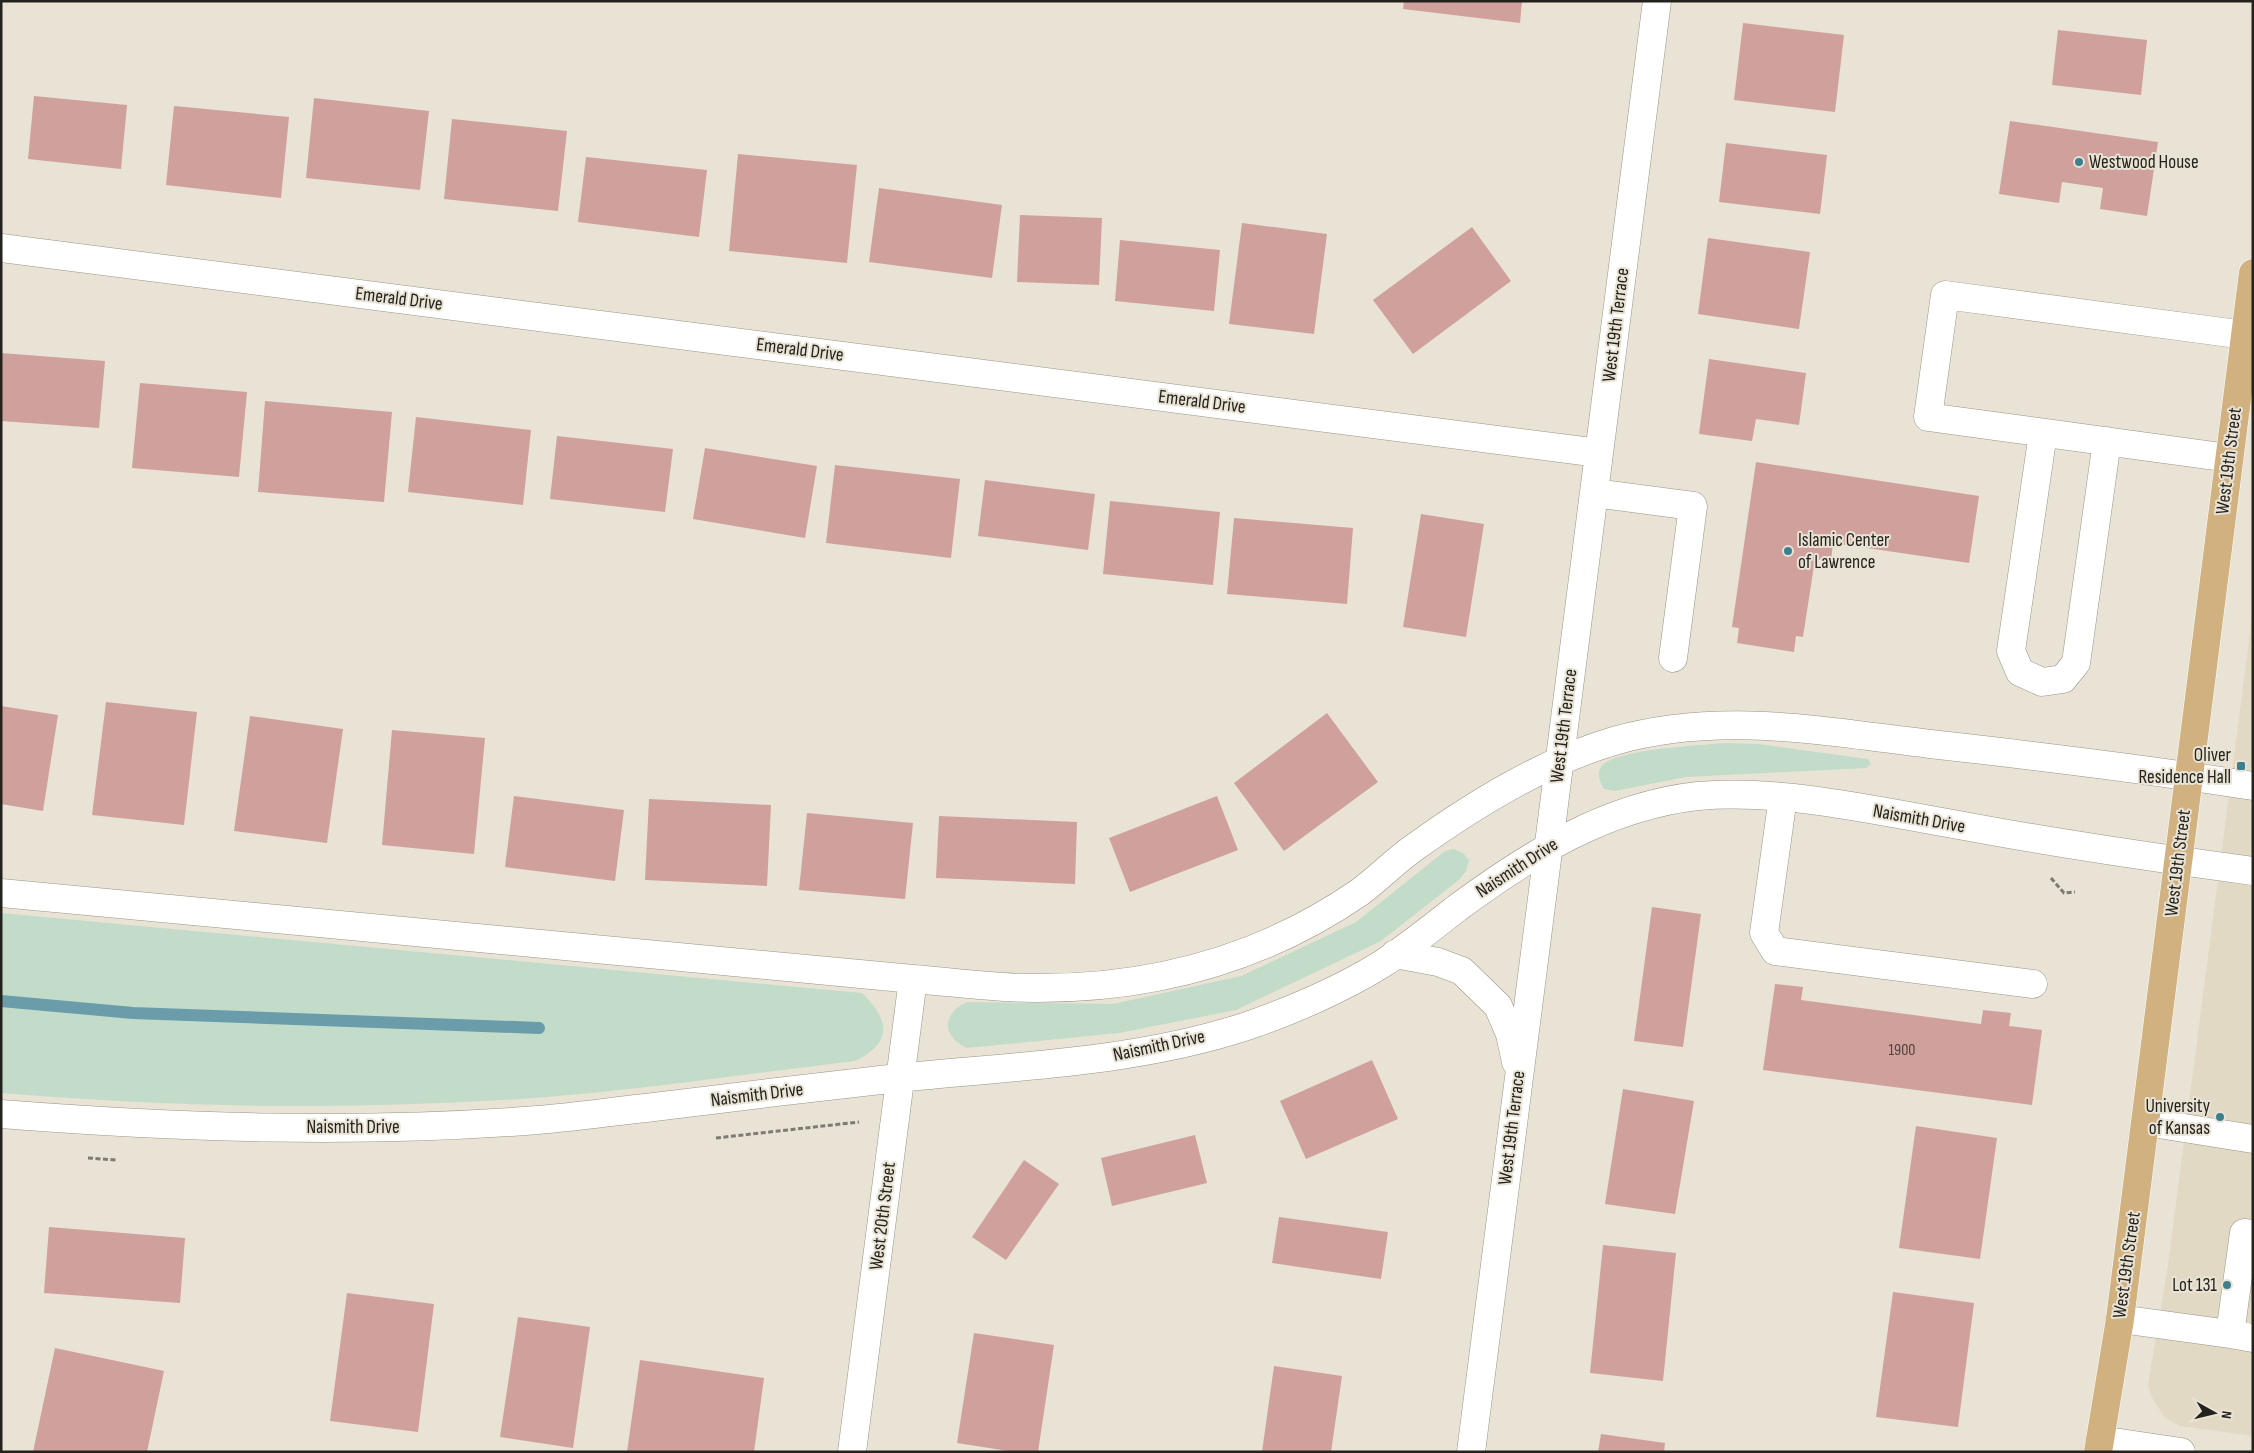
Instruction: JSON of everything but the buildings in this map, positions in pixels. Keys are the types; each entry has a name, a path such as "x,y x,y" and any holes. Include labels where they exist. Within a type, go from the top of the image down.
{"main road":[{"name":"West 19th Street","path":"2099,1446 2120,1319 2146,1122 2245,336 2251,306 2253,273"}],"street":[{"name":"West 19th Terrace","path":"1471,1452 1657,1"},
{"name":"Emerald Drive","path":"1,248 1599,453"},
{"path":"2230,458 1928,418 1945,295 2245,336"},
{"path":"2043,433 2011,651 2020,672 2042,682 2063,679 2076,663 2107,441"},
{"path":"1594,493 1693,506 1673,658"},
{"path":"1,893 913,979 1032,988 1119,984 1181,973 1224,960 1280,939 1318,919 1362,890 1412,848 1486,800 1559,762 1612,742 1643,734 1694,725 1742,724 2072,760 2253,786"},
{"name":"Naismith Drive","path":"1,1114 126,1123 259,1128 389,1128 541,1120 901,1078 1106,1057 1177,1044 1244,1026 1322,995 1381,964 1492,883 1549,845 1637,808 1698,796 1783,797 2178,861 2253,871"},
{"path":"1783,797 1764,933 1775,951 2033,984"},
{"path":"1395,954 1438,962 1462,972 1498,1006 1510,1034 1519,1078"},
{"name":"West 20th Street","path":"852,1452 913,979"},
{"path":"2146,1122 2253,1139"},
{"path":"2120,1319 2241,1336 2244,1233 2253,1234"},
{"path":"2099,1446 2181,1452"}],"shaded area":[{"name":"University of Kansas","path":"2253,610 2253,1436 2180,1426 2165,1418 2151,1396 2148,1384 2167,1272"}],"green space":[{"path":"1726,743 1758,744 1868,759 1871,764 1866,768 1686,777 1615,791 1604,789 1599,779 1600,769 1605,763 1629,754 1664,748"},
{"path":"1454,849 1463,853 1469,860 1466,871 1460,879 1381,941 1236,1010 1119,1033 967,1048 953,1038 949,1032 949,1019 959,1007 967,1002 1113,1004 1241,976 1356,922 1445,851"},
{"path":"1,913 862,993 878,1012 883,1030 881,1039 876,1047 855,1061 586,1094 547,1097 411,1104 274,1106 137,1102 1,1093"}],"waterway":[{"path":"1,1001 133,1013 539,1028"}],"place":[{"name":"Westwood House","path":"2079,162"},
{"name":"Islamic Center of Lawrence","path":"1788,551"},
{"name":"Oliver Residence Hall","path":"2241,766"},
{"name":"University of Kansas","path":"2220,1117"},
{"name":"Lot 131","path":"2227,1285"}]}
